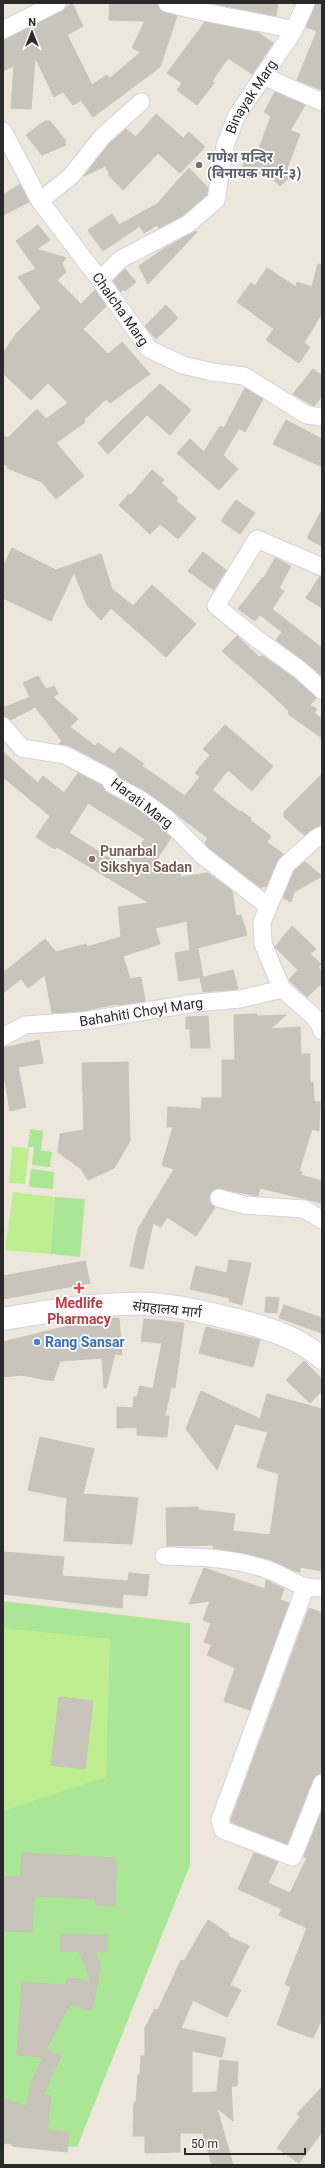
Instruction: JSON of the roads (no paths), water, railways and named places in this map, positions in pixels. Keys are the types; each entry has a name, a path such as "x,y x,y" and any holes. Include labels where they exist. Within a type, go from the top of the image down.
{"main road":[{"name":"संग्रहालय मार्ग","path":"3,1319 62,1310 122,1304 179,1307 258,1325 283,1334 306,1345 322,1358"}],"street":[{"path":"3,30 57,3"},
{"path":"167,3 195,11 230,16 294,30"},
{"name":"Binayak Marg","path":"100,280 121,259 188,224 216,200 225,146 236,117 294,30 306,3"},
{"path":"264,76 322,102"},
{"path":"40,201 71,176 102,137 141,102"},
{"name":"Chalcha Marg","path":"3,131 40,201 149,348 183,365 212,372 244,376 307,414 322,417"},
{"path":"322,567 257,539 216,606 257,639 300,670 322,690"},
{"name":"Harati Marg","path":"3,726 22,748 65,755 109,778 112,784 141,800 166,818 202,854 268,906"},
{"path":"322,835 315,839 286,865 262,922 263,944 282,989 310,1013 319,1023 322,1031"},
{"name":"Bahahiti Choyl Marg","path":"3,1037 24,1025 83,1021 196,1003 240,999 282,989"},
{"path":"219,1198 244,1205 304,1209 322,1220"},
{"path":"164,1556 216,1557 270,1571 314,1588 220,1820 223,1830 293,1857 322,1783"}],"place":[{"name":"गणेश मन्दिर (विनायक मार्ग-३)","path":"199,165"},
{"name":"Punarbal Sikshya Sadan","path":"92,859"},
{"name":"Medlife Pharmacy","path":"79,1288"},
{"name":"Rang Sansar","path":"37,1342"}]}
